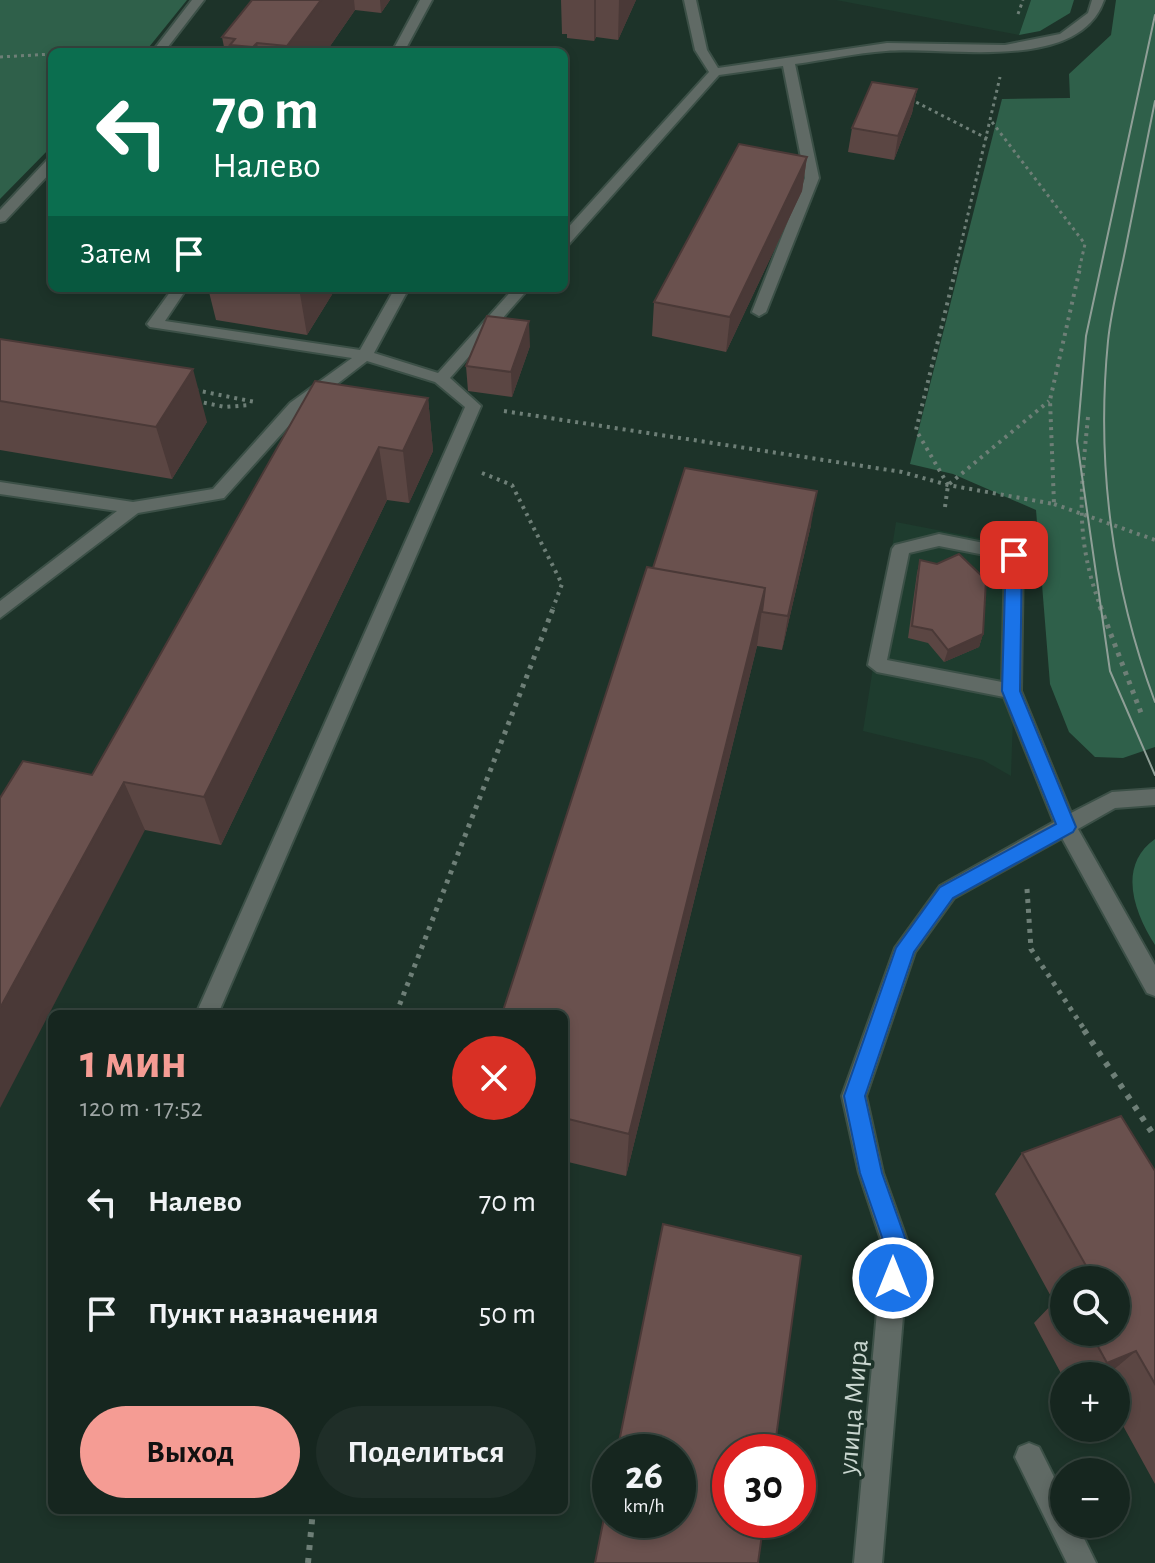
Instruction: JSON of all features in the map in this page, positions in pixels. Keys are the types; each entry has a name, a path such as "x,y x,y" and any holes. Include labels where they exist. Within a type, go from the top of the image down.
{"street":[{"path":"161,48 198,0"},
{"path":"400,48 426,0"},
{"path":"690,0 701,50 715,72"},
{"path":"568,237 715,72 887,47 1005,49 1064,37 1093,15 1098,0"},
{"path":"759,312 812,178 788,59"},
{"path":"0,218 48,167"},
{"path":"177,292 155,324 365,355 441,379 473,406 209,1010"},
{"path":"0,488 133,508 218,494 296,407 365,355 400,292"},
{"path":"441,379 518,292"},
{"path":"0,611 133,508"},
{"path":"1011,691 877,665 901,549 939,540 1014,555 1011,691 1066,827 1155,986"},
{"name":"улица Мира","path":"868,1563 896,1246 871,1173 854,1096 906,948 947,892 1112,800 1155,797"},
{"path":"1029,1457 1082,1563"}],"path":[{"path":"939,540 948,485 916,430 992,122 1005,49"},
{"path":"0,57 48,54"},
{"path":"907,98 988,139"},
{"path":"992,122 1085,244 1050,400 1054,504"},
{"path":"188,389 296,407"},
{"path":"948,485 1050,400"},
{"path":"195,401 225,407"},
{"path":"473,406 902,472 948,485 1054,504 1155,540"},
{"path":"1088,417 1079,513 1089,577 1143,718"},
{"path":"398,1010 506,737 562,584 512,485"},
{"path":"1025,849 1031,949 1155,1137"},
{"path":"308,1563 313,1514"}],"shaded area":[{"path":"0,0 187,0 148,48 48,48 48,150 0,199"},
{"path":"836,0 1031,0 1019,35"},
{"path":"1031,0 1074,0 1070,13 1040,31 1019,35"},
{"path":"1116,0 1155,0 1155,747 1123,758 1095,757 1069,732 1050,684 1036,510 953,474 910,464 1002,99 1070,98 1069,74 1111,35"},
{"path":"896,522 1019,546 1011,776 983,760 863,731"},
{"path":"1155,839 1155,945 1136,904 1133,876 1143,850"}],"building":[{"path":"252,0 321,0 287,46 257,43 253,47 230,45 235,39 222,37"},
{"path":"872,82 917,89 898,136 852,128"},
{"path":"739,144 807,157 730,317 654,302"},
{"path":"487,316 529,321 511,372 466,366"},
{"path":"0,339 193,369 156,427 0,401"},
{"path":"315,381 428,398 403,451 379,447 204,797 124,782 0,1008 0,798 23,761 92,775"},
{"path":"685,468 817,491 788,616 762,612 765,588 653,568"},
{"path":"959,554 986,580 983,634 948,650 932,630 912,626 920,560 937,564"},
{"path":"647,567 765,588 629,1134 568,1119 568,1010 503,1010"},
{"path":"1121,1116 1155,1171 1155,1384 1136,1351 1106,1362 1098,1346 1130,1346 1130,1266 1086,1266 1022,1153"},
{"path":"663,1224 801,1256 776,1434 712,1434 712,1538 761,1538 758,1563 595,1563 600,1538 696,1538 696,1434 621,1434"}],"tram line":[{"path":"1155,15 1086,336 1077,441 1110,671 1155,775"},
{"path":"1155,101 1109,330 1104,433 1106,479 1118,569 1140,658 1155,702"}],"route":[{"path":"893,1278 896,1246 871,1173 854,1096 906,948 947,892 1066,827 1011,691 1014,555"}]}
